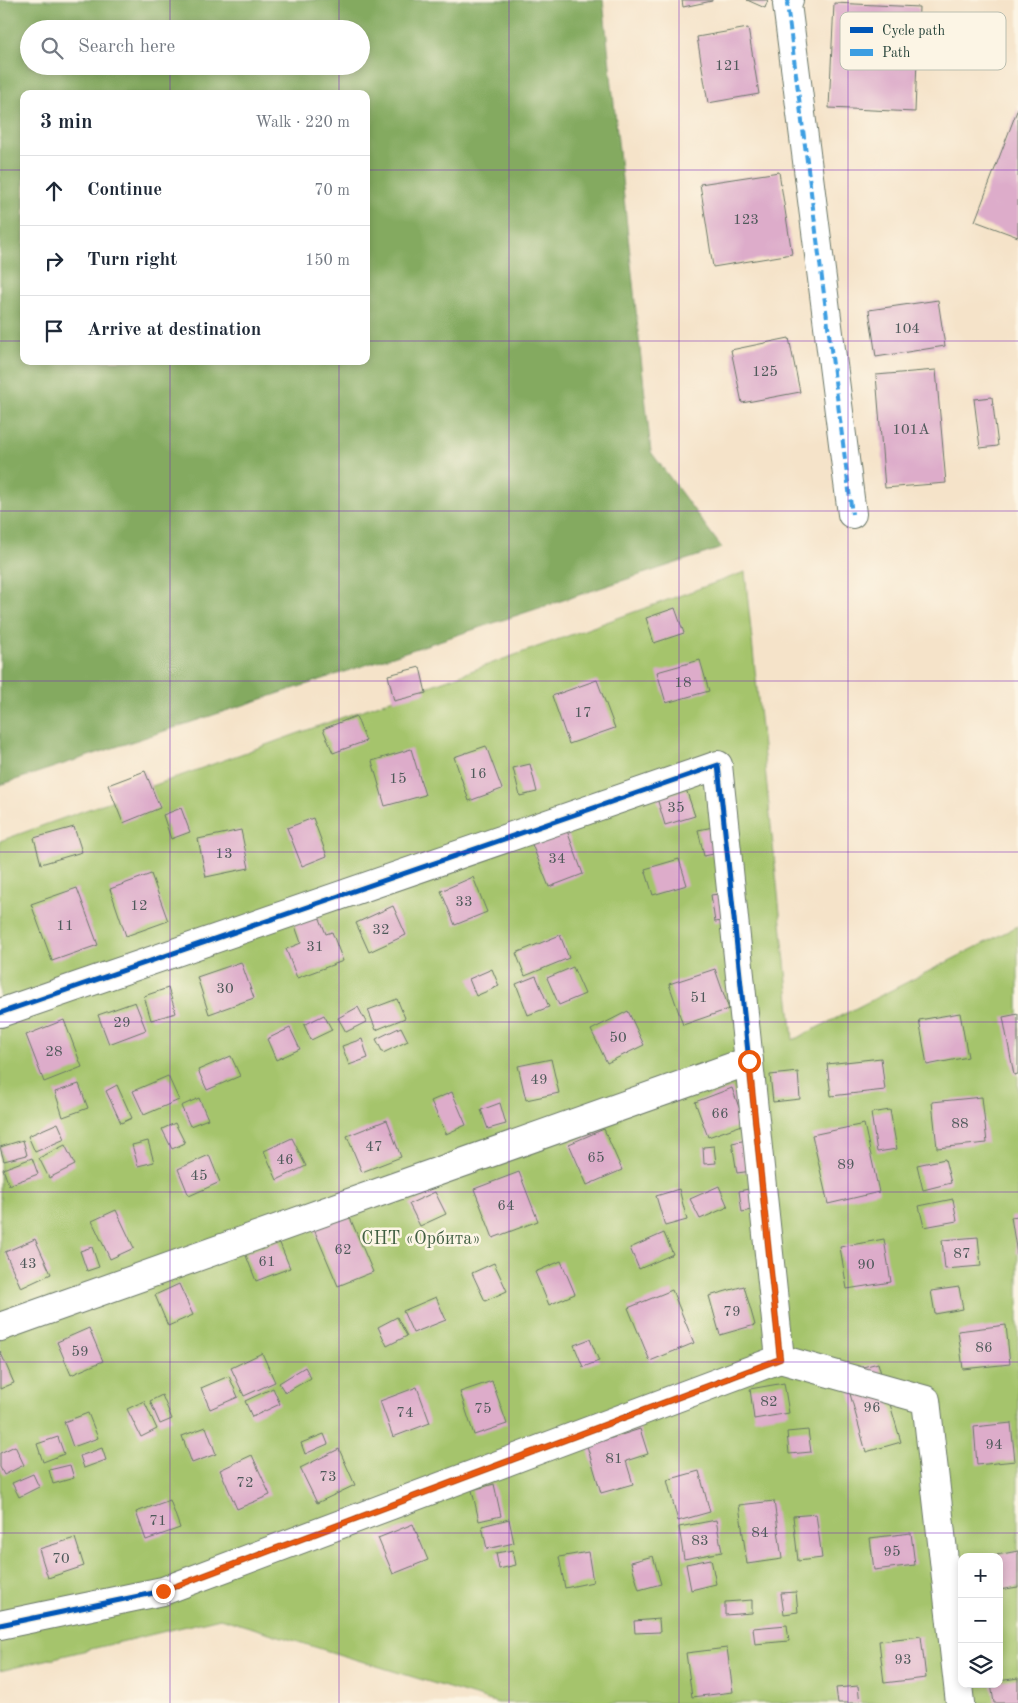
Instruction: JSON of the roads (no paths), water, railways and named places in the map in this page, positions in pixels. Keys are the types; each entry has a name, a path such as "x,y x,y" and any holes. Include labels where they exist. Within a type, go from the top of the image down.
{"street":[{"path":"789,0 787,4 852,514"},
{"path":"0,1013 718,765 780,1359"},
{"path":"0,1326 749,1061"},
{"path":"0,1625 163,1591 780,1359 926,1400 960,1703"}],"park label":[{"name":"СНТ «Орбита»","path":"421,1238"}]}
